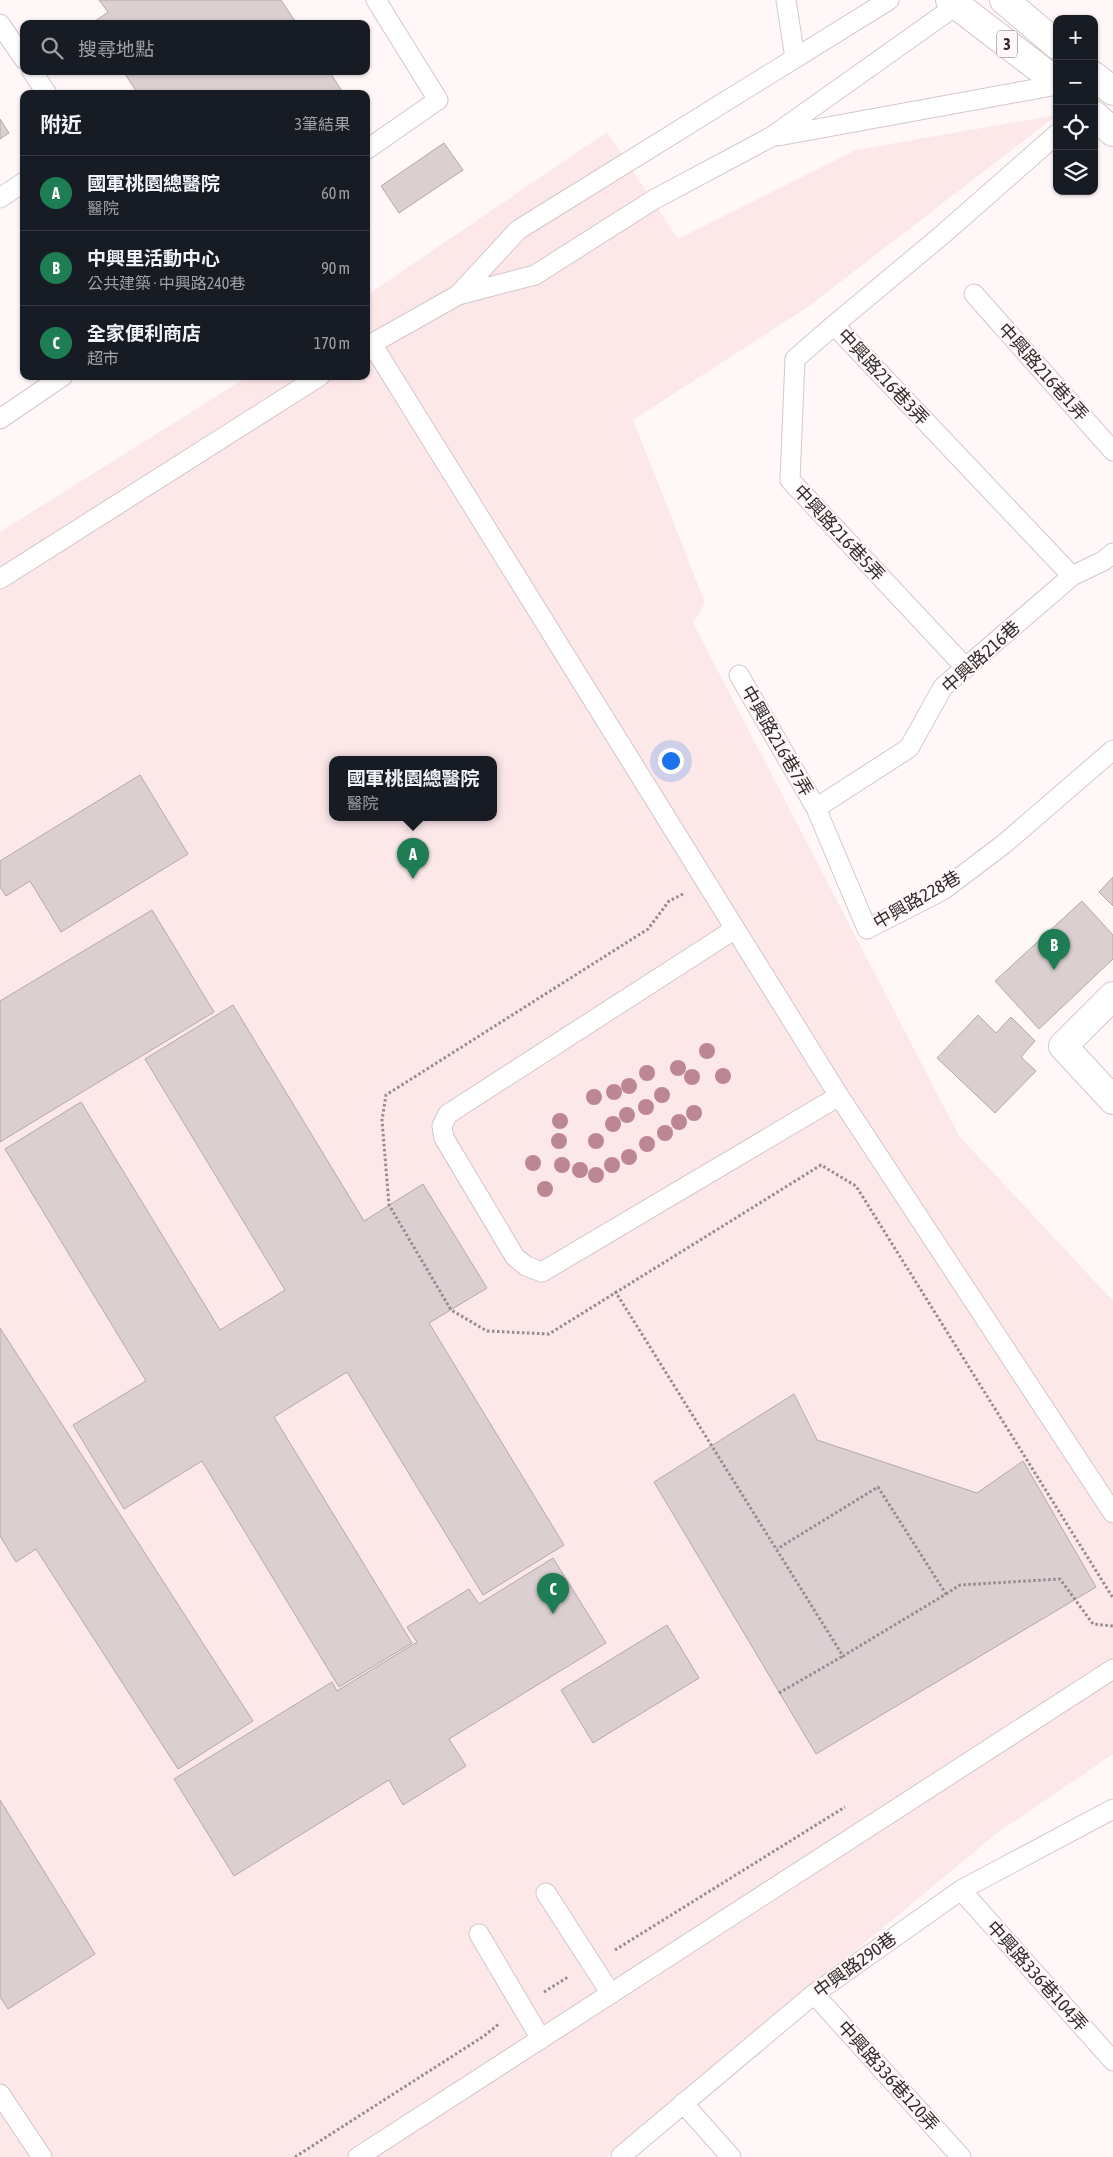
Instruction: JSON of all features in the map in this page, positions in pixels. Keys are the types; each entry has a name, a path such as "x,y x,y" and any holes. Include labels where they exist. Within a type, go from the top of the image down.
{"main road":[{"name":"3","path":"1004,0 1053,42"},
{"name":"3","path":"955,2 1053,81"},
{"path":"1098,79 1113,92"},
{"path":"1098,119 1113,132"},
{"path":"1113,996 1063,1046 1113,1100"}],"lane":[{"path":"370,147 438,100 376,0"},
{"path":"786,0 795,58"},
{"path":"458,295 518,230 889,0"},
{"path":"370,345 458,295 535,275 653,200 771,137 955,2"},
{"path":"0,24 20,53"},
{"path":"35,75 44,90"},
{"path":"771,137 1053,85"},
{"name":"中興路216巷3弄","path":"1053,138 942,235 834,325 1072,576"},
{"path":"0,198 20,185"},
{"name":"中興路216巷1弄","path":"974,294 1113,451"},
{"name":"中興路216巷5弄","path":"834,325 795,359 790,480 966,668"},
{"path":"370,348 839,1096 1113,1513"},
{"path":"0,419 57,380"},
{"path":"0,578 314,380"},
{"name":"中興路216巷","path":"816,808 909,748 943,687 1072,576 1110,562"},
{"name":"中興路216巷7弄","path":"739,674 816,808"},
{"name":"中興路228巷","path":"816,808 867,929 943,890 1004,844 1113,750"},
{"path":"736,929 448,1114 442,1126 444,1138 514,1257 526,1266 542,1272 839,1096"},
{"path":"358,2157 1113,1670"},
{"name":"中興路290巷","path":"621,2156 814,1994 961,1890 1111,1813"},
{"name":"中興路336巷104弄","path":"961,1890 1113,2061"},
{"path":"546,1893 611,1994"},
{"path":"478,1934 541,2039"},
{"name":"中興路336巷120弄","path":"814,1994 961,2157"},
{"path":"0,2094 42,2157"},
{"path":"683,2103 731,2157"}],"path":[{"path":"450,1310 487,1330 549,1334 821,1165 856,1186 1113,1598"},
{"path":"616,1291 843,1656"},
{"path":"777,1549 878,1487 946,1594"},
{"path":"779,1693 960,1585 1060,1579 1093,1624 1113,1626"},
{"path":"295,2157 484,2036 521,2006 590,1962 616,1950 852,1803"}],"shaded area":[{"path":"1053,116 1053,118 809,306 633,420 705,603 693,623 959,1136 1113,1301 1113,1754 997,1833 607,2157 0,2157 0,532 243,380 370,380 370,293 607,132 678,239 856,150"}],"building":[{"path":"99,0 281,0 294,20 97,20 108,12"},
{"path":"126,75 332,75 341,90 135,90"},
{"path":"0,119 9,133 0,139"},
{"path":"444,143 463,170 399,213 381,186"},
{"path":"140,775 188,854 61,932 30,881 6,896 0,887 0,861"},
{"path":"1113,877 1113,906 1099,892"},
{"path":"1082,901 1113,935 1113,959 1039,1029 995,981"},
{"path":"152,910 214,1012 0,1142 0,1001"},
{"path":"233,1005 364,1221 423,1184 487,1288 429,1323 564,1545 483,1595 347,1372 274,1417 412,1643 339,1687 202,1461 124,1509 73,1425 146,1381 5,1149 81,1102 220,1330 285,1290 145,1059"},
{"path":"978,1015 996,1033 1011,1017 1035,1041 1021,1057 1036,1071 995,1113 937,1058"},
{"path":"0,1328 253,1721 178,1769 36,1549 16,1562 0,1536"},
{"path":"794,1394 817,1440 977,1493 1023,1461 1096,1587 816,1754 654,1482"},
{"path":"553,1558 606,1643 449,1739 466,1766 403,1805 389,1780 234,1876 174,1779 332,1682 337,1691 417,1642 407,1627 469,1589 479,1604"},
{"path":"667,1625 699,1678 593,1743 561,1690"},
{"path":"0,1800 95,1954 8,2009 0,1997"}],"place":[{"name":"國軍桃園總醫院","path":"413,879"},
{"name":"中興里活動中心","path":"1054,970"},
{"name":"全家便利商店","path":"553,1614"}]}
